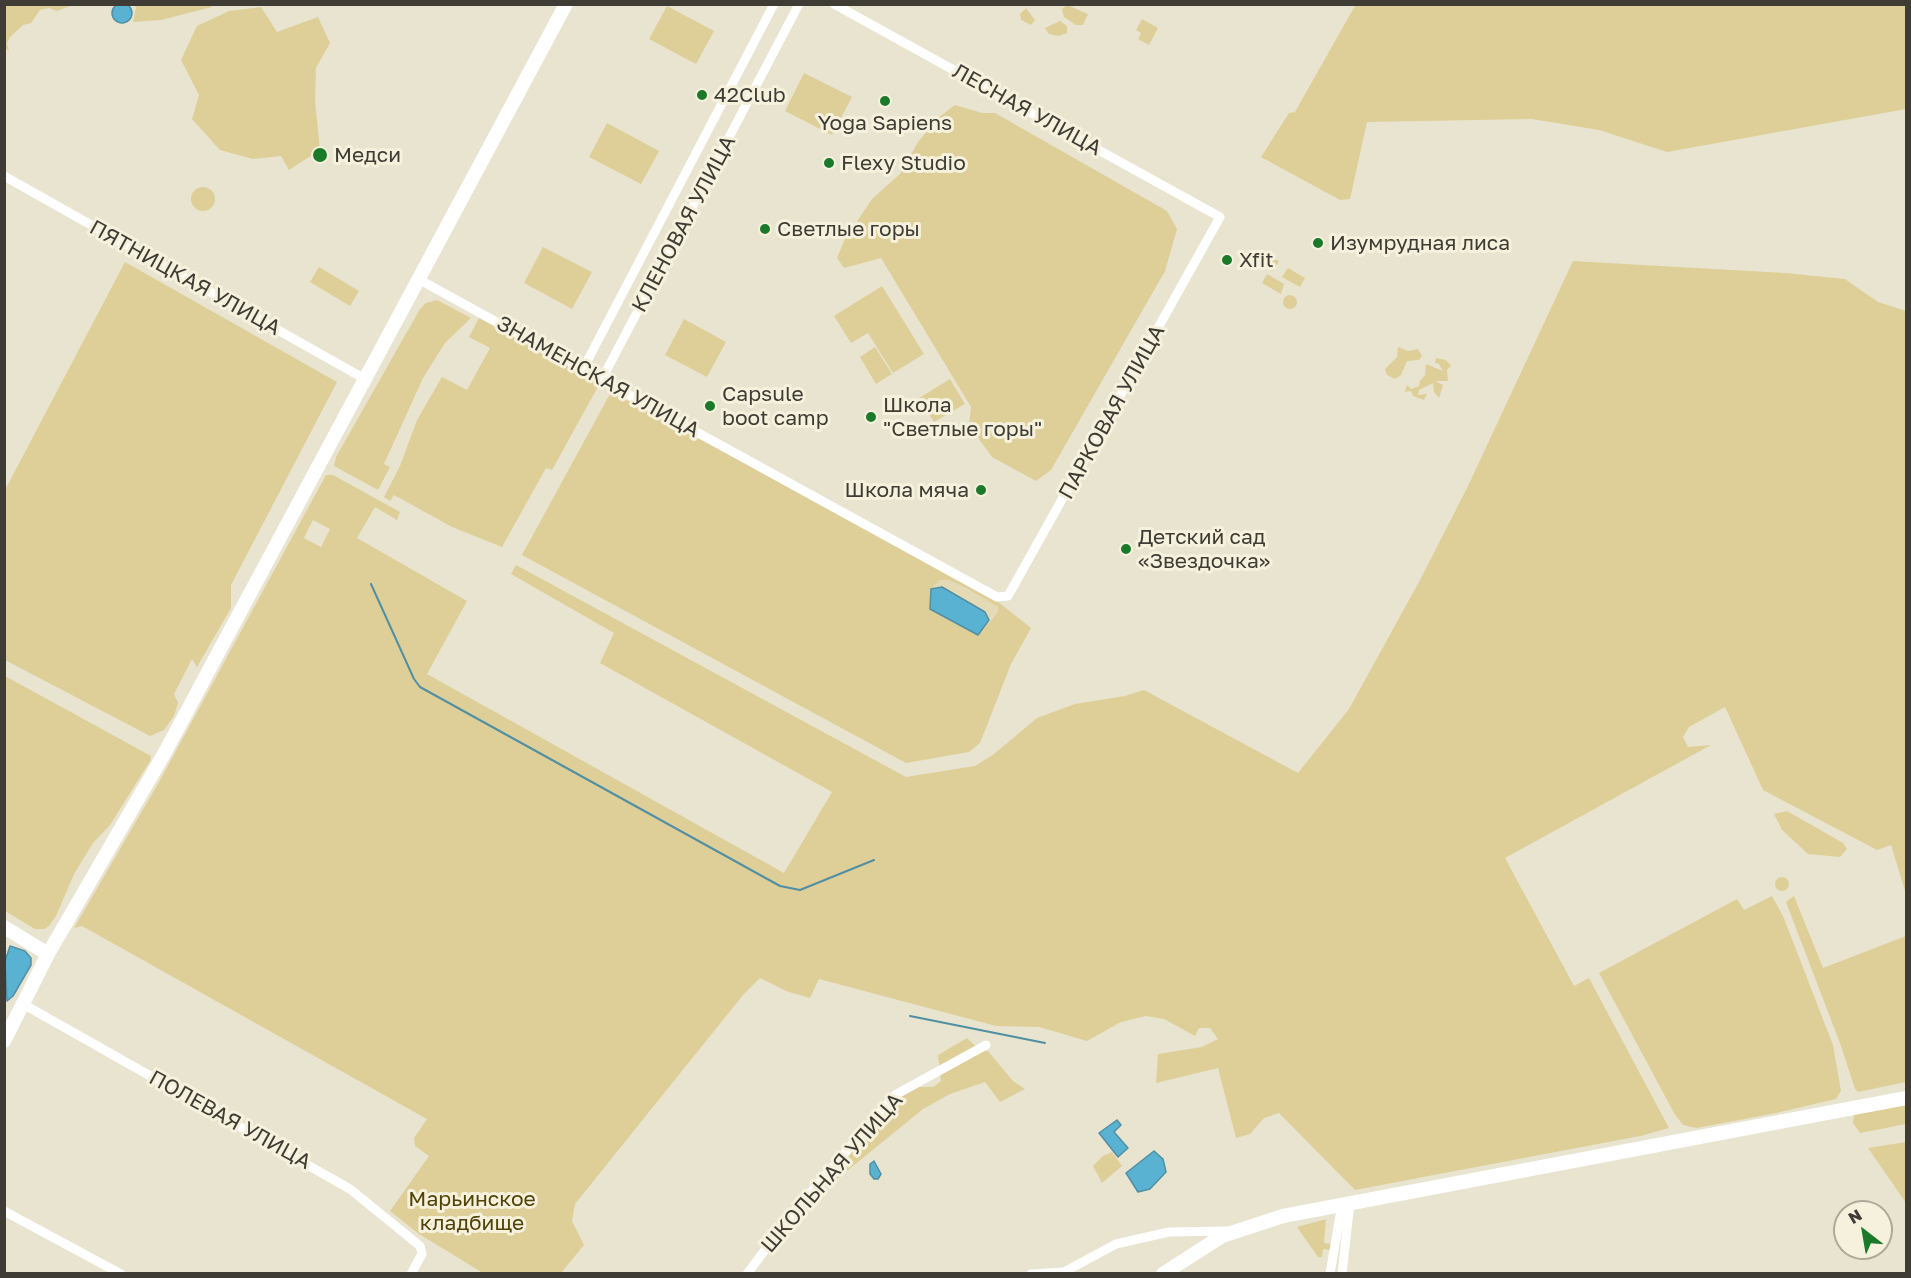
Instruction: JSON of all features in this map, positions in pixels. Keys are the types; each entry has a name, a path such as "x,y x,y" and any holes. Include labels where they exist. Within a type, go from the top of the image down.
{"street":[{"path":"4,1041 48,954 164,754 566,4"},
{"name":"КЛЕНОВАЯ УЛИЦА","path":"584,369 774,4"},
{"name":"КЛЕНОВАЯ УЛИЦА","path":"602,380 799,4"},
{"name":"ЛЕСНАЯ УЛИЦА","path":"834,4 1220,217"},
{"name":"ПЯТНИЦКАЯ УЛИЦА","path":"4,177 365,379"},
{"name":"ПАРКОВАЯ УЛИЦА","path":"997,597 1005,597 1013,590 1220,217"},
{"name":"ЗНАМЕНСКАЯ УЛИЦА","path":"420,280 997,597"},
{"path":"4,927 48,954"},
{"name":"ПОЛЕВАЯ УЛИЦА","path":"23,1004 350,1189 416,1241 422,1254 411,1274"},
{"name":"ШКОЛЬНАЯ УЛИЦА","path":"747,1274 791,1215 895,1095 986,1045"},
{"path":"1163,1274 1203,1246 1233,1231 1283,1216 1906,1098"},
{"path":"1330,1274 1346,1203"},
{"path":"1342,1274 1346,1203"},
{"path":"4,1211 121,1274"},
{"path":"1031,1274 1064,1272 1105,1249 1159,1234 1233,1231"}],"green space":[{"path":"212,4 212,7 161,20 133,22 136,7 133,5"},
{"path":"1356,4 1906,5 1906,109 1667,152 1599,130 1532,119 1367,122 1350,199 1340,200 1261,157 1289,113 1295,112"},
{"path":"5,5 73,5 57,11 49,8 40,10 31,23 23,25 10,37 7,44 9,51 5,48"},
{"path":"1067,5 1088,14 1083,25 1076,25 1064,17 1062,9"},
{"path":"667,6 714,31 696,64 649,39"},
{"path":"261,7 277,32 318,17 330,43 316,68 315,101 320,150 289,170 281,156 253,159 220,150 192,119 199,95 181,60 197,26 229,11"},
{"path":"1026,8 1035,20 1031,25 1021,20 1020,14"},
{"path":"1142,19 1158,28 1149,45 1138,39 1141,33 1136,30"},
{"path":"1060,21 1067,26 1067,33 1059,36 1049,34 1045,28"},
{"path":"804,73 852,97 832,135 785,111"},
{"path":"955,105 982,113 995,113 1167,211 1177,229 1165,271 1051,470 1036,481 992,457 969,425 971,407 881,258 844,268 837,258 844,241 872,199 900,174 918,142 939,117"},
{"path":"607,123 659,151 641,184 589,157"},
{"path":"203,187 208,188 214,194 214,204 208,210 203,211 198,210 192,204 191,199 192,194 198,188"},
{"path":"543,247 592,272 572,309 524,283"},
{"path":"1265,255 1279,261 1273,271 1260,264"},
{"name":"Марьинское кладбище","path":"1573,261 1785,273 1845,279 1878,302 1906,311 1906,894 1891,845 1877,850 1763,790 1725,707 1689,727 1683,737 1688,747 1711,745 1505,858 1574,986 1589,978 1669,1128 1640,1136 1355,1190 1279,1113 1264,1118 1250,1134 1236,1138 1218,1068 1156,1083 1158,1054 1202,1047 1218,1039 1210,1028 1199,1028 1195,1036 1164,1019 1146,1016 1121,1022 1087,1041 1039,1027 996,1026 819,979 810,998 786,991 760,978 743,995 575,1204 572,1221 584,1245 561,1273 483,1273 419,1234 390,1211 429,1156 415,1146 414,1138 427,1119 82,926 74,928 159,782 326,475 333,475 400,512 397,520 375,507 357,538 467,601 427,674 784,873 832,792 600,663 614,633 511,574 516,565 906,777 975,766 994,754 1037,718 1075,704 1125,696 1144,690 1298,773 1349,709 1420,580 1467,488","holes":["313,520 330,529 321,547 304,538"]},
{"path":"125,262 337,382 231,585 231,608 197,667 192,659 174,694 178,703 174,716 164,730 150,736 5,660 5,490"},
{"path":"319,267 359,291 350,306 310,282"},
{"path":"1288,268 1305,278 1300,287 1282,277"},
{"path":"1267,274 1284,284 1281,294 1262,283"},
{"path":"882,286 924,354 893,373 868,333 851,343 834,316"},
{"path":"1290,295 1295,297 1297,302 1295,307 1290,309 1285,307 1283,302 1285,297"},
{"path":"437,300 471,318 445,343 423,378 384,464 390,467 378,490 334,466 336,457 420,309 426,303"},
{"path":"479,318 600,383 552,470 546,468 502,547 452,527 394,495 390,501 384,497 400,466 417,420 442,377 467,390 490,348 469,337"},
{"path":"684,319 726,342 707,377 665,355"},
{"path":"875,347 892,374 876,384 860,357"},
{"path":"1398,347 1408,351 1418,349 1422,356 1419,360 1407,361 1401,375 1395,379 1387,375 1385,369 1397,357"},
{"path":"1436,358 1446,360 1451,366 1447,370 1448,381 1435,381 1443,385 1439,398 1434,392 1433,383 1419,390 1418,395 1427,394 1424,400 1413,396 1411,391 1405,392 1407,385 1411,389 1419,386 1425,375 1426,364 1443,371 1439,364 1435,363"},
{"path":"950,379 965,404 934,422 919,398"},
{"path":"611,392 864,526 997,601 1031,628 1011,664 980,743 969,752 906,763 522,555","holes":["964,587 998,607 997,613 978,635"]},
{"path":"5,676 151,756 110,825 93,843 74,874 56,916 44,929 35,929 5,911"},
{"path":"1787,811 1843,843 1847,849 1840,857 1808,854 1782,830 1774,814"},
{"path":"1779,877 1785,877 1789,884 1785,891 1779,891 1775,887 1775,881"},
{"path":"1772,896 1783,916 1833,1045 1841,1091 1836,1099 1776,1113 1697,1128 1683,1125 1674,1113 1599,973 1737,899 1744,910"},
{"path":"1794,896 1823,968 1906,936 1906,1082 1858,1092 1855,1089 1786,902"},
{"path":"967,1038 981,1051 988,1051 1013,1081 1025,1089 1000,1102 985,1082 950,1094 923,1109 837,1179 835,1173 883,1114 902,1096 919,1087 933,1087 941,1081 938,1055"},
{"path":"1906,1103 1906,1124 1860,1133 1853,1123 1854,1114"},
{"path":"1906,1142 1906,1203 1868,1148"},
{"path":"1112,1152 1122,1166 1102,1183 1093,1166 1103,1156"},
{"path":"1326,1219 1324,1243 1331,1244 1330,1250 1323,1249 1322,1257 1318,1257 1297,1227"}],"sand":[{"path":"940,580 949,580 964,587 998,607 997,613 989,620 985,612 931,589"}],"water":[{"path":"122,3 129,6 132,13 129,20 122,23 115,20 112,13 115,6"},
{"path":"942,587 985,612 989,620 978,635 930,609 931,589"},
{"path":"10,946 25,951 31,958 31,965 13,996 7,1001 5,961"},
{"path":"1117,1120 1121,1125 1114,1132 1128,1148 1118,1157 1099,1133"},
{"path":"1154,1151 1163,1159 1166,1172 1150,1189 1138,1192 1126,1173"},
{"path":"874,1161 881,1174 878,1179 874,1179 870,1174 870,1164"}],"waterway":[{"path":"371,584 414,679 420,687 780,886 800,890 874,860"},
{"path":"910,1016 1045,1043"}],"place":[{"name":"42Club","path":"702,95"},
{"name":"Yoga Sapiens","path":"885,101"},
{"name":"Медси","path":"320,155"},
{"name":"Flexy Studio","path":"829,163"},
{"name":"Светлые горы","path":"765,229"},
{"name":"Изумрудная лиса","path":"1318,243"},
{"name":"Xfit","path":"1227,260"},
{"name":"Capsule boot camp","path":"710,406"},
{"name":"Школа \"Светлые горы\"","path":"871,417"},
{"name":"Школа мяча","path":"981,490"},
{"name":"Детский сад «Звездочка»","path":"1126,549"}]}
